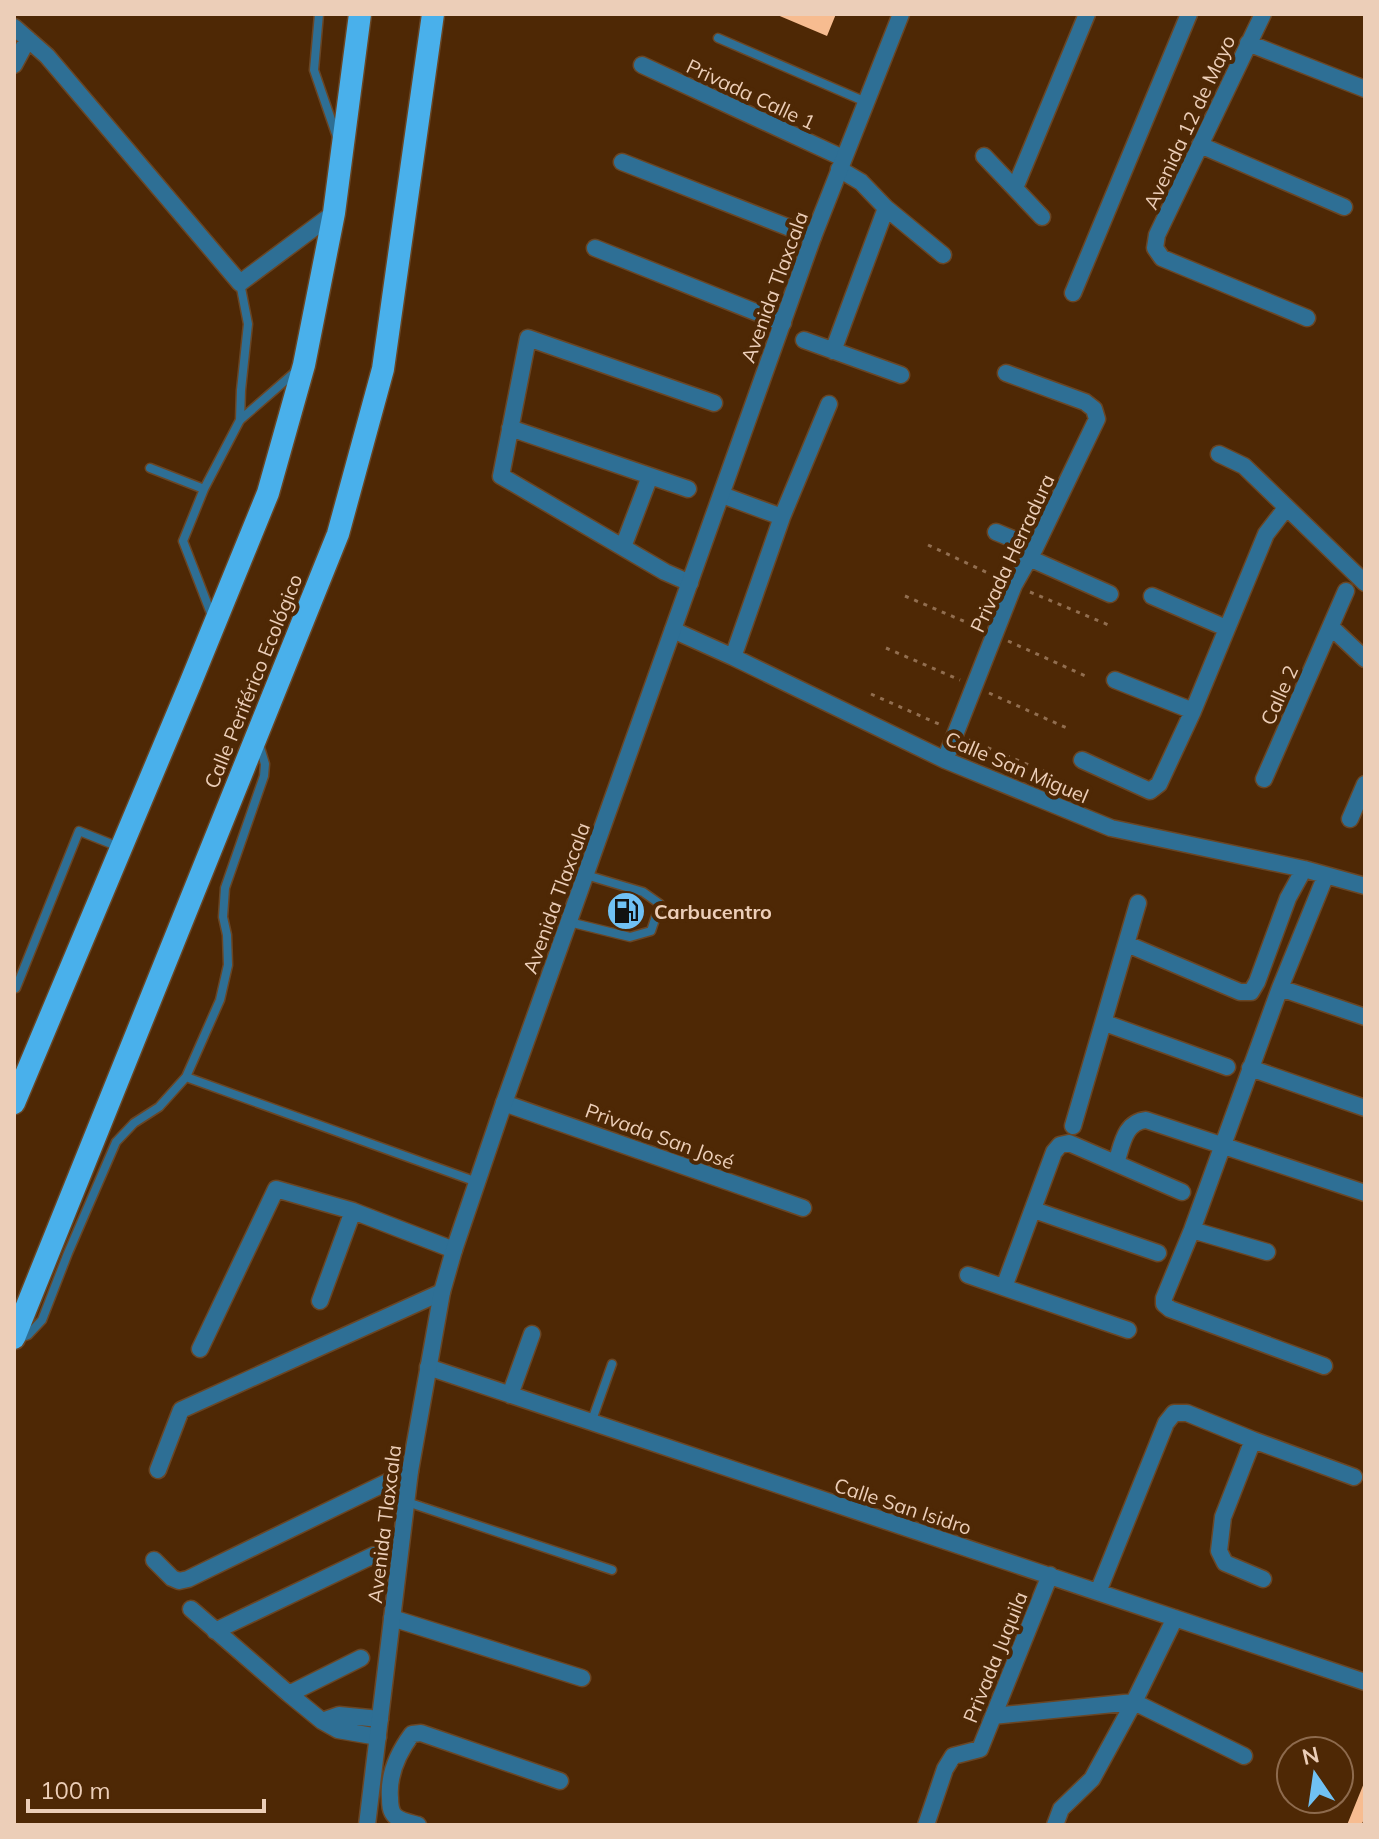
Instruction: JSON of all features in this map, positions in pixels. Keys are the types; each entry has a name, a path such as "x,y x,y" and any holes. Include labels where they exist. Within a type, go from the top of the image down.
{"highway":[{"path":"14,1103 268,493 304,365 334,213 360,14"},
{"name":"Calle Periférico Ecológico","path":"14,1340 338,534 383,369 433,14"}],"street":[{"name":"Avenida Tlaxcala","path":"367,1825 385,1765 378,1737 406,1502 403,1474 428,1367 436,1295 813,237 901,14"},
{"path":"1015,188 1087,14"},
{"path":"1073,293 1189,14"},
{"name":"Avenida 12 de Mayo","path":"1263,14 1157,235 1155,248 1162,258 1307,318"},
{"path":"14,27 47,56 240,283 334,213"},
{"path":"14,65 28,39"},
{"path":"1248,43 1365,89"},
{"name":"Privada Calle 1","path":"642,65 841,164 886,208 943,255"},
{"path":"1200,145 1344,207"},
{"path":"984,156 1042,217"},
{"path":"622,162 813,237"},
{"path":"833,351 886,208"},
{"path":"595,248 783,323"},
{"path":"690,583 665,572 501,476 528,338 714,403"},
{"path":"804,340 901,375"},
{"name":"Privada Herradura","path":"945,760 1014,585 1097,419 1094,409 1085,402 1006,373"},
{"path":"733,657 782,517 829,404"},
{"path":"510,428 688,489"},
{"path":"1219,454 1244,466 1365,583"},
{"path":"623,547 650,476"},
{"path":"722,495 782,517"},
{"path":"1082,760 1150,791 1159,784 1193,711 1266,534 1286,508"},
{"path":"996,532 1110,594"},
{"name":"Calle 2","path":"1264,779 1346,591"},
{"path":"1152,596 1226,628"},
{"path":"1331,627 1365,659"},
{"name":"Calle San Miguel","path":"673,630 945,760 1111,828 1304,869 1365,886"},
{"path":"1115,680 1193,711"},
{"path":"1350,819 1365,784"},
{"path":"1127,944 1240,992 1251,992 1288,898 1304,869"},
{"path":"1324,1366 1170,1309 1164,1304 1164,1298 1280,988 1326,875"},
{"path":"1073,1126 1138,903"},
{"path":"1280,988 1365,1017"},
{"path":"1105,1023 1227,1067"},
{"path":"1250,1068 1365,1108"},
{"name":"Privada San José","path":"504,1103 803,1208"},
{"path":"1116,1163 1129,1128 1136,1121 1146,1120 1365,1193"},
{"path":"1004,1287 1054,1152 1060,1145 1069,1143 1182,1192"},
{"path":"200,1349 276,1189 353,1211 454,1250"},
{"path":"1034,1210 1158,1253"},
{"path":"320,1301 353,1211"},
{"path":"1192,1230 1267,1252"},
{"path":"968,1275 1128,1330"},
{"path":"158,1470 181,1410 436,1295"},
{"path":"510,1395 532,1334"},
{"name":"Calle San Isidro","path":"428,1367 1365,1682"},
{"path":"1098,1592 1166,1423 1174,1413 1187,1413 1354,1477"},
{"path":"1253,1440 1223,1517 1219,1551 1225,1563 1263,1579"},
{"path":"154,1560 172,1578 179,1581 188,1579 403,1474"},
{"path":"215,1631 374,1555"},
{"name":"Privada Juquila","path":"926,1825 945,1769 953,1756 980,1749 1050,1575"},
{"path":"191,1609 322,1721 338,1730 378,1737"},
{"path":"392,1618 582,1678"},
{"path":"1055,1825 1061,1809 1092,1779 1175,1618"},
{"path":"289,1694 361,1658"},
{"path":"993,1716 1134,1702 1244,1756"},
{"path":"322,1721 339,1715 380,1719"},
{"path":"418,1825 395,1817 391,1810 385,1765 412,1734 421,1733 560,1781"}],"lane":[{"path":"319,14 314,70 341,150"},
{"path":"718,38 866,102"},
{"path":"240,283 248,324 240,420"},
{"path":"215,624 183,541 204,489 240,420 304,365"},
{"path":"150,468 204,489"},
{"path":"14,1340 28,1335 42,1320 116,1142 134,1123 159,1107 186,1077 220,1000 228,965 223,902 225,888 264,776 265,764 257,737"},
{"path":"14,987 79,831 122,848"},
{"path":"569,922 630,937 651,931 660,904 643,892 586,875"},
{"path":"186,1077 477,1182"},
{"path":"591,1423 612,1364"},
{"path":"406,1502 612,1570"}],"path":[{"path":"905,596 1090,678"},
{"path":"886,648 1069,729"},
{"path":"871,694 1058,777"}],"building":[{"path":"775,14 836,14 827,36"},
{"name":"Carbucentro","path":"620,899 638,904 632,924 614,918"},
{"path":"1364,1783 1365,1818 1361,1825 1347,1825 1351,1815 1355,1815 1355,1805"}],"place":[{"name":"Carbucentro","path":"626,911"}]}
